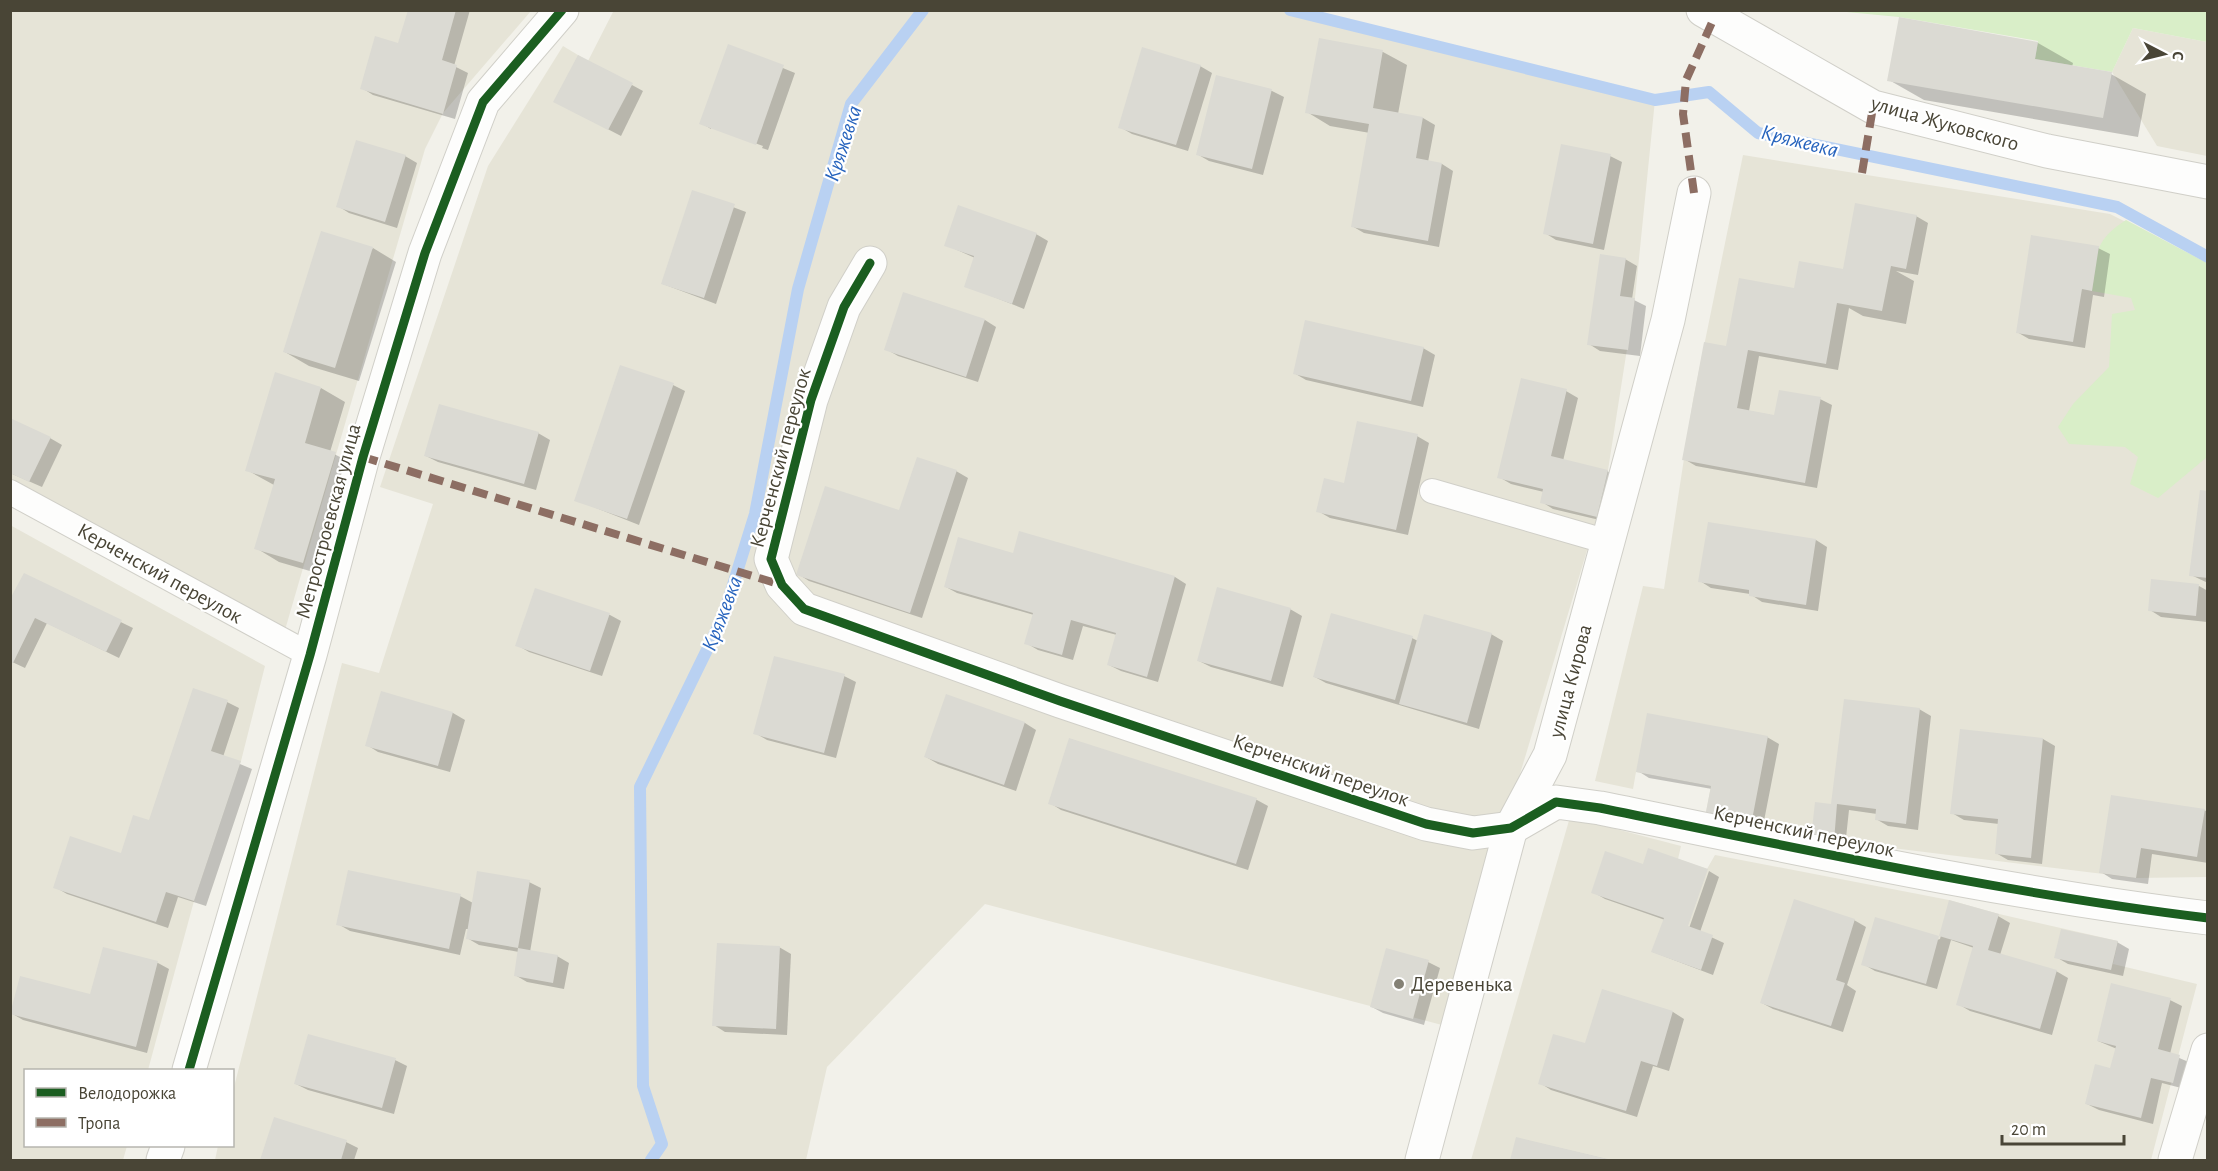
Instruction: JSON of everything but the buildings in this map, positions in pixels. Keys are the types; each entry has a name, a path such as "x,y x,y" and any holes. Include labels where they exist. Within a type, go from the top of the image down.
{"street":[{"name":"Метростроевская улица","path":"190,1069 310,655 363,457 425,254 483,102 562,10"},
{"name":"улица Жуковского","path":"1703,10 1873,107 2047,151 2208,182"},
{"name":"улица Кирова","path":"1422,1161 1511,828 1550,755 1668,320 1694,193"},
{"name":"Керченский переулок","path":"870,263 844,307 811,400 771,559 782,585 804,609 1060,701 1426,824 1473,833 1511,828 1556,802 1600,808 1913,872 2110,906 2208,918"},
{"path":"2175,1161 2208,1050"}],"lane":[{"path":"1432,491 1608,542"},
{"name":"Керченский переулок","path":"10,492 310,655"}],"shaded area":[{"path":"614,10 1294,10 1655,100 1635,298 1608,470 1597,517 1442,1025 985,904 827,1067 806,1160 215,1160 218,1147 234,1147 234,1087 342,663 379,673 433,504 380,487 488,166 563,46 588,61"},
{"path":"10,11 531,11 443,113 425,149 285,630 11,482"},
{"path":"2133,28 2207,42 2207,156 2157,146 2112,72"},
{"path":"1743,155 2110,214 2207,263 2207,877 2136,878 1811,838 1752,820 1706,812 1711,786 1636,772 1633,789 1595,781 1643,586 1664,589 1693,400"},
{"path":"10,525 265,666 241,761 194,901 148,1069 24,1069 24,1147 127,1147 123,1160 11,1160"},
{"path":"1570,817 1681,846 1678,859 1707,869 1715,855 1949,900 1999,914 2118,941 2113,964 2197,984 2151,1160 1471,1160"}],"green space":[{"path":"1836,11 2207,11 2207,42 2133,28 2112,72 2035,59 2038,41 1899,17"},
{"path":"2126,220 2207,263 2207,457 2158,498 2130,484 2138,457 2125,447 2069,444 2058,427 2073,404 2109,367 2112,314 2135,310 2131,298 2092,291 2096,258 2102,242"}],"waterway":[{"name":"Кряжевка","path":"651,1160 662,1144 643,1086 640,787 723,617 755,514 798,289 851,104 923,10"},
{"name":"Кряжевка","path":"1290,10 1655,100 1709,92 1758,133 2117,207 2208,257"}],"marked path":[{"path":"1694,193 1683,114 1686,80 1714,18"},
{"path":"1862,173 1873,107"},
{"path":"363,457 782,585"}],"cycle path":[{"path":"189,1069 310,655 363,457 425,253 483,102 562,10"},
{"path":"870,263 844,307 811,400 771,559 782,585 804,609 1060,701 1426,824 1473,833 1511,828 1556,802 1600,808 1979,883 2208,918"}],"place":[{"name":"Деревенька","path":"1399,984"}]}
